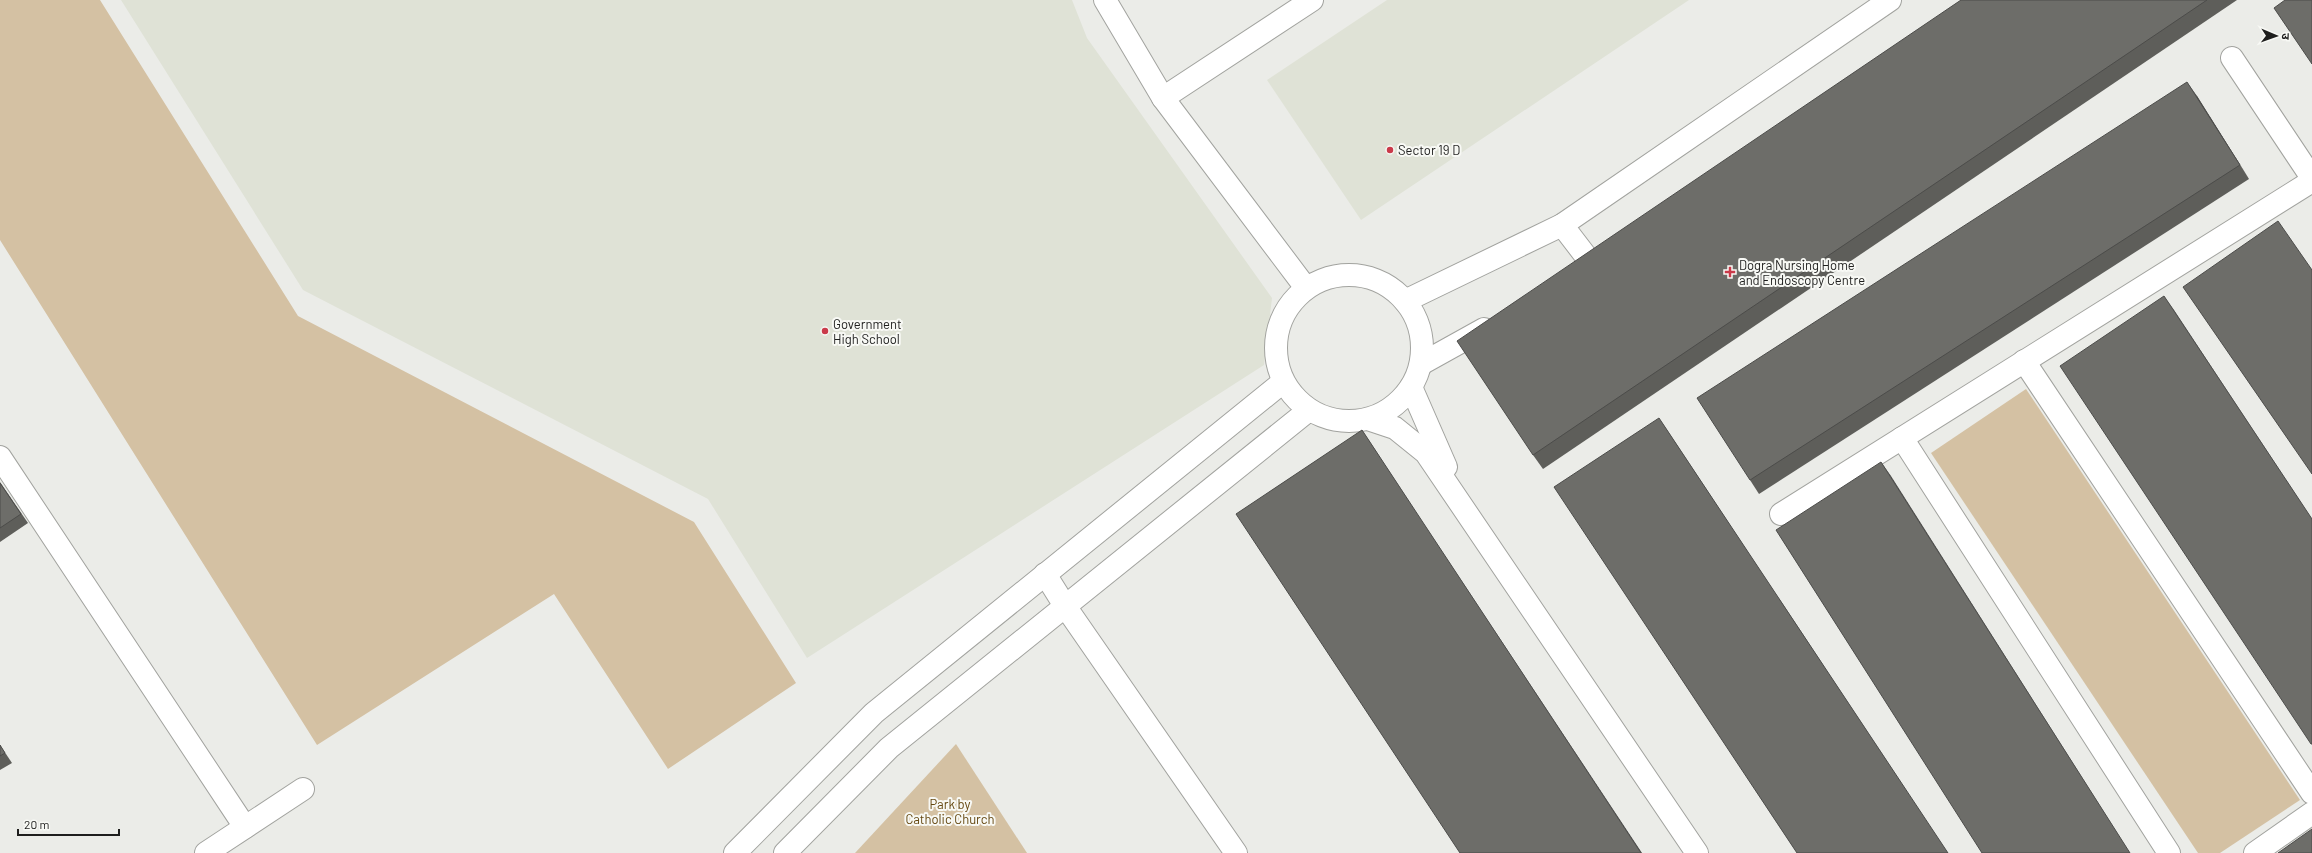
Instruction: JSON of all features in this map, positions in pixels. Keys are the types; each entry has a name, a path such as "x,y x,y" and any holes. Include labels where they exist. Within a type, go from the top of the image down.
{"street":[{"path":"1105,0 1163,98 1306,288"},
{"path":"1163,98 1312,0"},
{"path":"1406,301 1562,225 1890,0"},
{"path":"2232,58 2312,178"},
{"path":"1781,514 2312,181"},
{"path":"1562,225 1588,259"},
{"path":"1569,273 1608,246"},
{"path":"1368,419 1395,405 1412,387 1421,364 1422,339 1417,319 1406,301 1390,287 1362,275 1333,275 1306,288 1288,307 1277,330 1276,357 1283,382 1294,398 1309,410 1338,421 1368,419 1395,428 1426,453 1696,853"},
{"path":"1421,364 1499,321"},
{"path":"2024,361 2312,794"},
{"path":"735,853 874,713 1283,382"},
{"path":"1412,387 1461,503"},
{"path":"785,853 889,748 1309,410"},
{"path":"1902,438 2169,853"},
{"path":"0,457 245,827"},
{"path":"1045,574 1065,606 1236,853"},
{"path":"206,853 303,789"},
{"path":"2255,853 2312,813"}],"shaded area":[{"name":"Government High School","path":"121,0 1072,0 1087,38 1272,298 1264,365 807,658 708,499 303,290"},
{"name":"Sector 19 D","path":"1387,0 1689,0 1361,220 1267,80"}],"green space":[{"path":"0,0 100,0 298,316 694,522 796,683 668,769 554,594 317,745 0,240"},
{"path":"2026,389 2300,800 2220,853 2198,853 1931,453"},
{"name":"Park by Catholic Church","path":"956,744 1027,853 855,853"}],"building":[{"path":"1961,0 2207,0 1533,455 1457,341"},
{"path":"2285,0 2312,0 2312,64 2274,8"},
{"path":"2187,82 2240,165 1750,480 1697,398"},
{"path":"2278,221 2312,270 2312,474 2183,287"},
{"path":"2164,296 2312,519 2312,744 2060,366"},
{"path":"1659,418 1948,853 1797,853 1554,487"},
{"path":"1362,430 1641,853 1460,853 1236,514"},
{"path":"1881,462 2130,853 1982,853 1776,530"},
{"path":"0,483 21,514 0,528"},
{"path":"0,745 5,753 0,756"},
{"path":"2312,829 2312,853 2278,853"}],"place":[{"name":"Sector 19 D","path":"1390,150"},
{"name":"Dogra Nursing Home and Endoscopy Centre","path":"1730,272"},
{"name":"Government High School","path":"825,331"}]}
